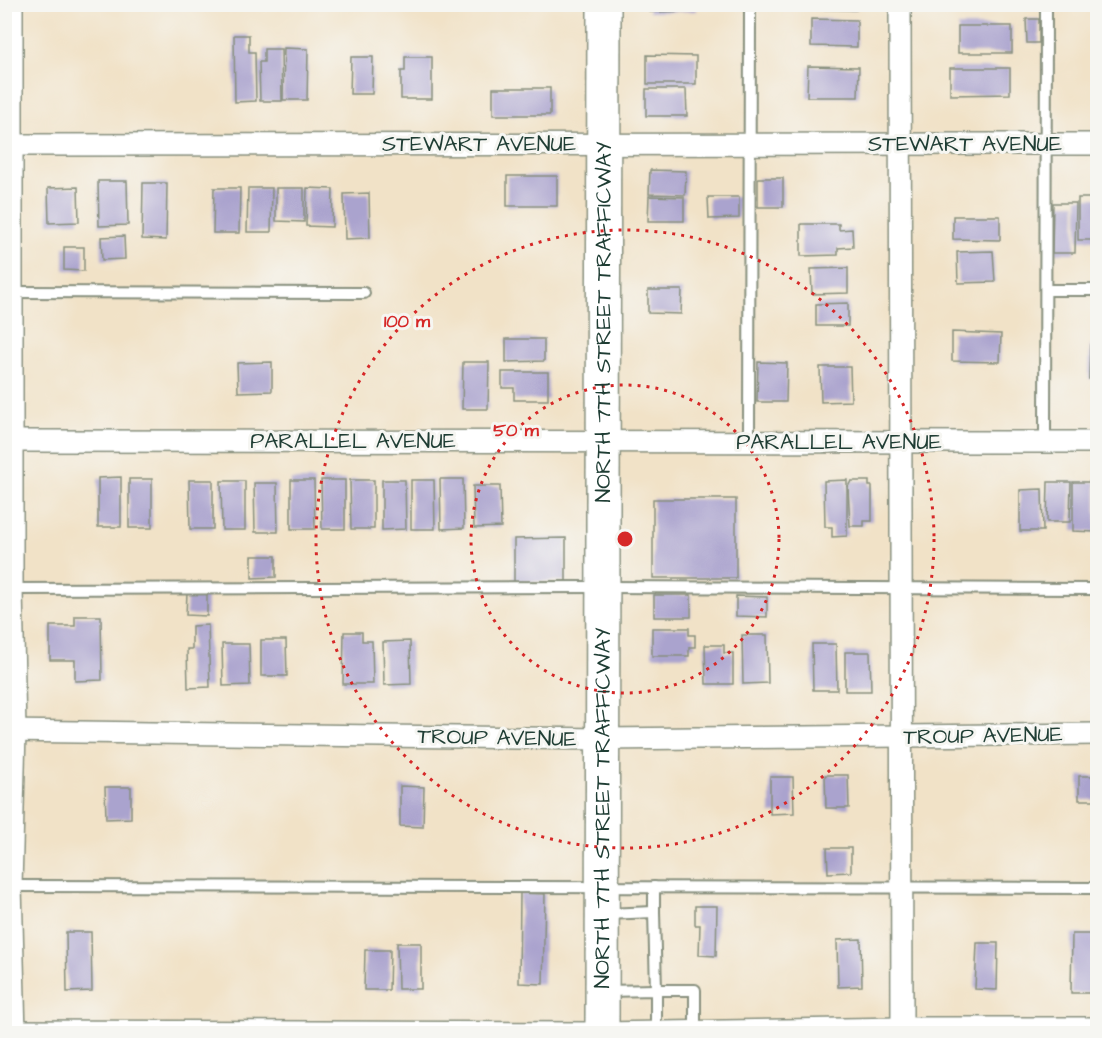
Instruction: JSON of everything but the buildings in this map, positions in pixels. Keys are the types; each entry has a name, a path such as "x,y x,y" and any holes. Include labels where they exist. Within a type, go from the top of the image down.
{"main road":[{"name":"NORTH 7TH STREET TRAFFICWAY","path":"602,1033 604,4"}],"street":[{"path":"12,4 8,145 10,731 8,886 12,1032 602,1033 1098,1028"},
{"path":"900,4 902,1031"},
{"name":"STEWART AVENUE","path":"8,145 1098,144"},
{"name":"PARALLEL AVENUE","path":"8,441 1098,442"},
{"name":"TROUP AVENUE","path":"10,731 603,739 1098,734"}],"lane":[{"path":"749,441 750,4"},
{"path":"1045,442 1046,4"},
{"path":"1046,290 1098,290"},
{"path":"9,292 364,293"},
{"path":"8,589 603,587 1098,590"},
{"path":"8,886 602,900 654,912"},
{"path":"602,900 654,887 1098,888"},
{"path":"654,887 656,1032"},
{"path":"601,991 695,990 695,1031"}]}
